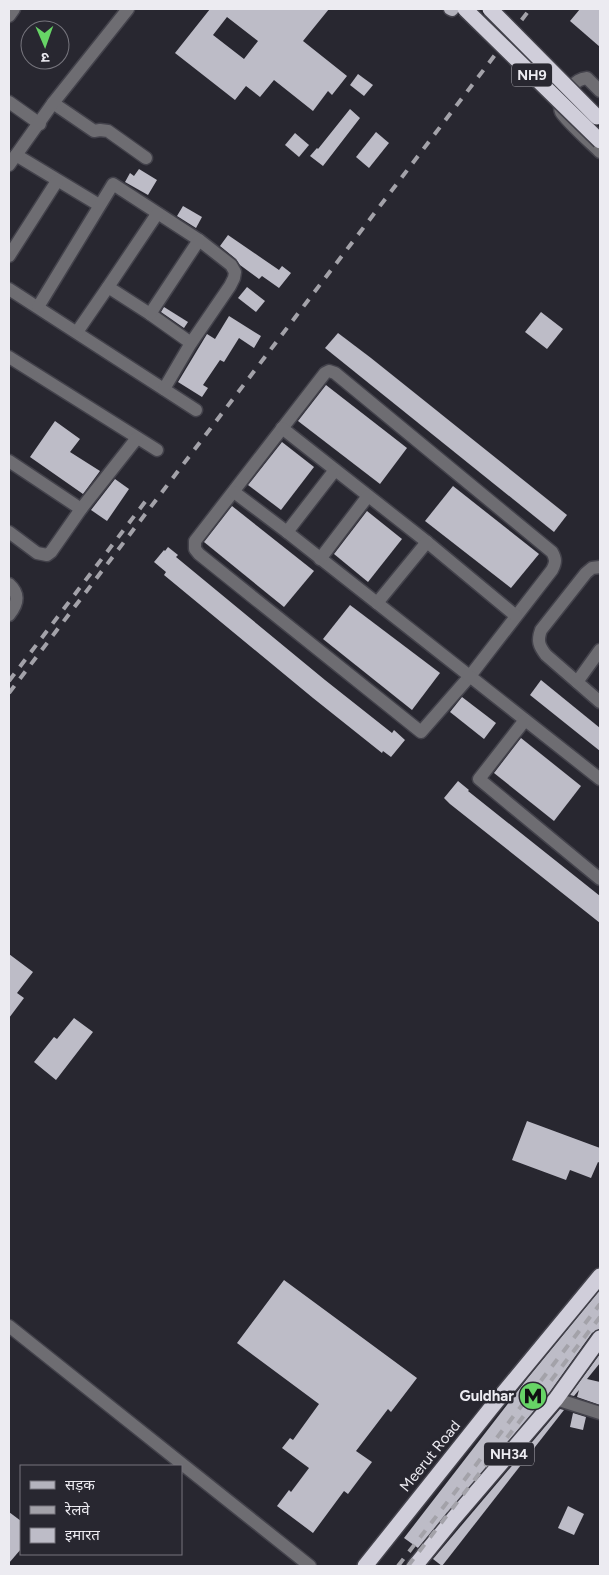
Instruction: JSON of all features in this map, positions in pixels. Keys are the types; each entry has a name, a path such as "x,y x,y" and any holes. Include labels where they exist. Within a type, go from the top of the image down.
{"highway":[{"name":"NH9","path":"465,9 600,141"},
{"name":"NH9","path":"490,9 600,120"},
{"name":"Meerut Road","path":"365,1566 424,1489 600,1276"},
{"name":"NH34","path":"415,1566 556,1399 600,1338"}],"street":[{"path":"9,16 14,9"},
{"path":"99,205 57,181 12,160 53,104 128,9"},
{"path":"600,92 587,78 580,79 564,93 560,109 570,123 600,152"},
{"path":"9,102 40,124"},
{"path":"53,104 94,131 108,132 146,158"},
{"path":"9,256 57,181"},
{"path":"38,307 113,184 199,240 231,265 234,272 234,278 190,343 164,389"},
{"path":"77,332 157,214"},
{"path":"150,314 199,240"},
{"path":"108,287 190,343"},
{"path":"9,289 196,410"},
{"path":"9,357 157,450"},
{"path":"329,371 335,373 552,552 556,563 470,676 421,732 195,550 195,541 234,492 282,428 329,371"},
{"path":"282,428 427,542 516,616"},
{"path":"9,532 37,553 46,555 51,552 81,509 137,438"},
{"path":"9,461 81,509"},
{"path":"287,532 335,470"},
{"path":"234,492 600,779"},
{"path":"320,559 368,496"},
{"path":"377,603 427,542"},
{"path":"600,567 592,568 586,573 541,630 538,638 540,647 546,655 600,702"},
{"path":"9,584 16,593 17,600 9,615"},
{"path":"577,682 600,650"},
{"path":"525,720 479,779 600,880"},
{"path":"9,1326 310,1566"},
{"path":"556,1399 600,1413"}],"building":[{"path":"210,9 329,9 303,41 347,76 332,95 328,91 313,111 274,80 260,97 246,86 235,100 175,53","holes":["227,17 258,41 244,59 213,35"]},
{"path":"580,9 600,9 600,47 570,21"},
{"path":"358,74 373,85 364,96 350,85"},
{"path":"350,109 360,118 323,166 310,156 318,149"},
{"path":"376,132 389,143 369,168 356,157"},
{"path":"295,133 309,145 299,157 285,145"},
{"path":"139,169 157,180 148,195 125,182 130,173 134,176"},
{"path":"183,206 202,217 196,228 177,216"},
{"path":"228,235 279,270 282,266 291,273 279,288 262,276 259,279 240,265 236,259 220,246"},
{"path":"247,287 265,301 256,312 238,298"},
{"path":"164,307 188,322 184,328 161,312"},
{"path":"541,312 563,329 547,349 525,332"},
{"path":"229,316 261,336 254,348 239,338 224,362 220,360 203,385 208,388 202,397 178,382 207,334 215,339"},
{"path":"338,333 567,515 554,532 325,348"},
{"path":"326,385 407,448 380,484 298,421"},
{"path":"55,421 80,439 70,452 100,471 83,494 30,457"},
{"path":"282,442 314,467 281,510 248,485"},
{"path":"115,479 129,489 107,521 91,510"},
{"path":"453,486 539,554 511,588 425,521"},
{"path":"232,506 314,571 284,607 204,542"},
{"path":"367,511 402,539 368,582 334,554"},
{"path":"168,547 178,555 176,557 325,680 392,733 394,730 405,740 391,757 383,751 382,753 313,698 164,575 166,572 154,562"},
{"path":"350,605 440,673 412,710 323,639"},
{"path":"541,680 600,728 600,751 530,695"},
{"path":"462,697 496,723 484,739 450,712"},
{"path":"521,738 581,786 554,821 494,773"},
{"path":"458,781 600,896 600,923 444,798"},
{"path":"9,954 33,972 17,993 24,998 9,1018"},
{"path":"74,1018 93,1032 56,1080 34,1062 54,1037 57,1039"},
{"path":"527,1121 600,1148 600,1163 598,1162 591,1178 570,1170 566,1180 512,1160"},
{"path":"284,1280 417,1378 391,1412 388,1409 356,1451 372,1462 348,1494 344,1491 313,1533 277,1506 289,1490 291,1492 309,1468 282,1448 290,1438 293,1440 319,1404 237,1343"},
{"path":"600,1290 600,1329 592,1333 549,1393 418,1548 404,1538 527,1379"},
{"path":"600,1354 600,1363 587,1379 600,1382 600,1405 577,1397 579,1390 574,1396 570,1395"},
{"path":"560,1409 564,1410 442,1566 433,1559"},
{"path":"573,1413 586,1417 583,1430 570,1427"},
{"path":"568,1506 584,1514 574,1535 558,1528"},
{"path":"9,1512 20,1520 20,1550 9,1563"}],"railway":[{"path":"9,693 530,9"},
{"path":"9,681 148,498"},
{"path":"398,1566 600,1304"},
{"path":"408,1566 600,1317"}],"place":[{"name":"Guldhar","path":"533,1396"}]}
